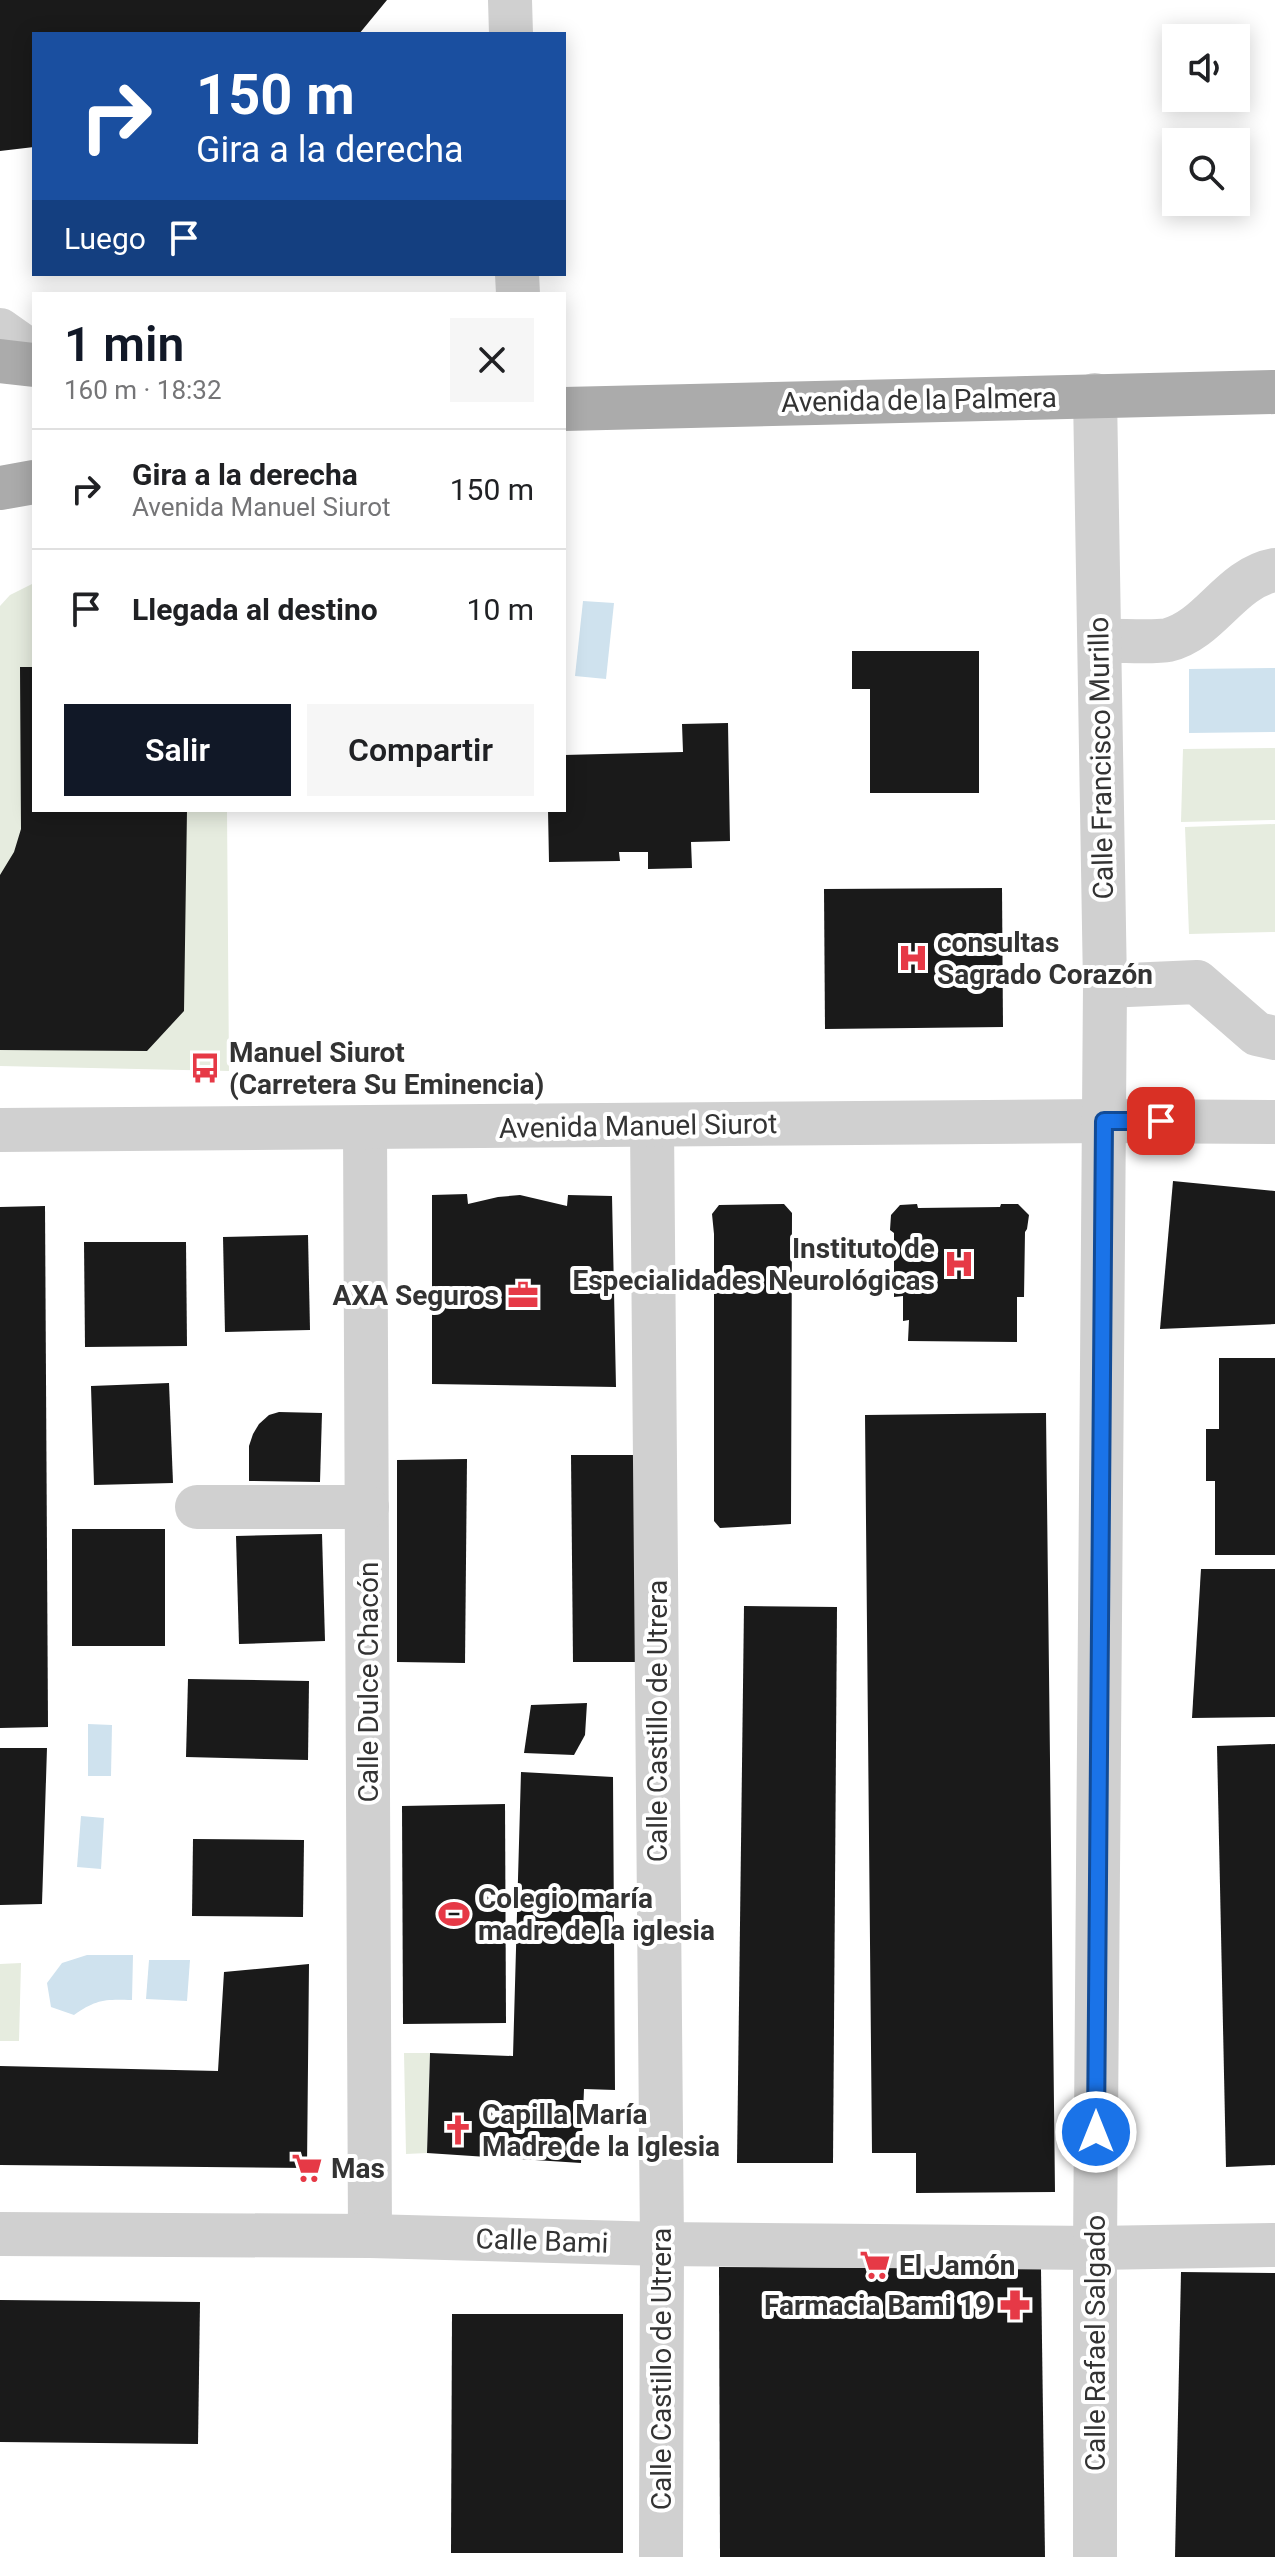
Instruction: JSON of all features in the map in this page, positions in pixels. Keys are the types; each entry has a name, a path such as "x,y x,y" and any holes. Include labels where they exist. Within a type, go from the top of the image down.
{"main road":[{"path":"0,361 32,365"},
{"name":"Avenida de la Palmera","path":"566,409 1275,392"},
{"path":"0,488 32,482"}],"street":[{"path":"510,0 511,32"},
{"path":"0,330 32,353"},
{"name":"Calle Francisco Murillo","path":"1095,395 1105,986 1104,1121"},
{"path":"1100,641 1167,640 1192,629 1237,587 1266,571 1275,570"},
{"path":"1105,986 1197,982 1257,1034 1275,1038"},
{"name":"Calle Rafael Salgado","path":"1095,2557 1104,1121"},
{"name":"Avenida Manuel Siurot","path":"0,1130 1275,1122"},
{"name":"Calle Castillo de Utrera","path":"652,1126 662,2244 661,2557"},
{"name":"Calle Dulce Chacón","path":"365,1128 370,2236"},
{"path":"197,1507 367,1507"},
{"name":"Calle Bami","path":"0,2234 370,2236 662,2244 1095,2248 1275,2245"}],"shaded area":[{"path":"32,584 32,812 227,812 229,1071 0,1066 0,606 10,595"},
{"path":"1275,748 1275,820 1181,822 1183,749"},
{"path":"1275,824 1275,932 1189,934 1185,827"},
{"path":"21,1963 19,2041 0,2041 0,1964"},
{"path":"404,2053 430,2053 427,2153 406,2154"}],"water":[{"path":"583,601 614,603 606,679 575,676"},
{"path":"1275,668 1275,732 1189,733 1189,669"},
{"path":"88,1724 112,1725 111,1776 88,1776"},
{"path":"81,1816 104,1818 101,1869 77,1867"},
{"path":"87,1955 133,1955 132,2000 102,2001 74,2015 51,2007 47,1983 62,1963"},
{"path":"149,1960 190,1960 187,2001 146,1999"}],"building":[{"path":"0,0 387,0 361,32 32,32 32,147 0,151"},
{"path":"852,651 979,651 979,793 870,793 870,689 852,689"},
{"path":"20,667 32,667 32,812 187,812 184,1011 147,1051 0,1050 0,875 14,852 21,829"},
{"path":"728,723 730,841 691,842 692,868 648,869 648,852 619,852 620,861 549,862 548,812 566,812 566,755 683,752 682,724"},
{"name":"consultas Sagrado Corazón","path":"1002,888 1003,1027 825,1029 824,889"},
{"path":"1173,1181 1275,1191 1275,1324 1160,1329"},
{"name":"AXA Seguros","path":"467,1194 468,1204 520,1195 567,1206 568,1195 612,1196 616,1387 432,1384 432,1195"},
{"path":"784,1204 792,1213 791,1524 720,1528 714,1521 712,1214 719,1205"},
{"name":"Instituto de Especialidades Neurológicas","path":"917,1204 918,1208 1018,1204 1029,1215 1025,1232 1024,1297 1017,1297 1017,1342 908,1341 909,1320 903,1321 903,1296 894,1297 894,1233 890,1230 891,1215 900,1205"},
{"path":"45,1206 48,1727 0,1728 0,1207"},
{"path":"308,1235 310,1330 225,1332 223,1237"},
{"path":"84,1242 186,1242 187,1346 85,1347"},
{"path":"1219,1358 1275,1358 1275,1555 1215,1555 1215,1481 1206,1481 1206,1429 1219,1429"},
{"path":"169,1383 173,1483 94,1485 91,1386"},
{"path":"279,1412 322,1413 320,1482 249,1481 249,1446 253,1434 269,1415"},
{"path":"1046,1413 1055,2192 916,2193 916,2153 872,2153 865,1415"},
{"path":"571,1455 639,1455 640,1662 573,1662"},
{"path":"467,1459 465,1663 397,1662 397,1460"},
{"path":"72,1529 165,1529 165,1646 72,1646"},
{"path":"322,1534 325,1641 239,1644 236,1536"},
{"path":"1201,1569 1275,1569 1275,1717 1192,1718"},
{"path":"744,1606 837,1607 833,2163 737,2163"},
{"path":"188,1679 309,1681 308,1760 186,1757"},
{"path":"587,1703 585,1735 574,1755 524,1753 531,1705"},
{"path":"1275,1744 1275,2165 1226,2167 1217,1746"},
{"path":"0,1748 47,1748 42,1904 0,1905"},
{"path":"521,1772 613,1777 615,2090 584,2089 581,2163 427,2153 430,2053 513,2056"},
{"name":"Colegio maría madre de la iglesia","path":"505,1804 506,2023 403,2024 402,1806"},
{"path":"193,1839 304,1840 303,1917 192,1916"},
{"path":"309,1964 307,2168 0,2165 0,2066 218,2071 224,1972"},
{"path":"719,2267 1041,2269 1045,2557 720,2557"},
{"path":"1181,2272 1275,2273 1275,2557 1175,2557"},
{"path":"0,2300 200,2302 198,2444 0,2442"},
{"path":"452,2314 623,2314 623,2553 451,2553"}],"place":[{"name":"consultas Sagrado Corazón","path":"913,958"},
{"name":"Manuel Siurot (Carretera Su Eminencia)","path":"205,1068"},
{"name":"Instituto de Especialidades Neurológicas","path":"959,1264"},
{"name":"AXA Seguros","path":"523,1295"},
{"name":"Colegio maría madre de la iglesia","path":"454,1914"},
{"name":"Capilla María Madre de la Iglesia","path":"458,2130"},
{"name":"Mas","path":"307,2168"},
{"name":"El Jamón","path":"875,2265"},
{"name":"Farmacia Bami 19","path":"1015,2305"}],"route":[{"path":"1096,2132 1104,1121 1161,1121"}]}
